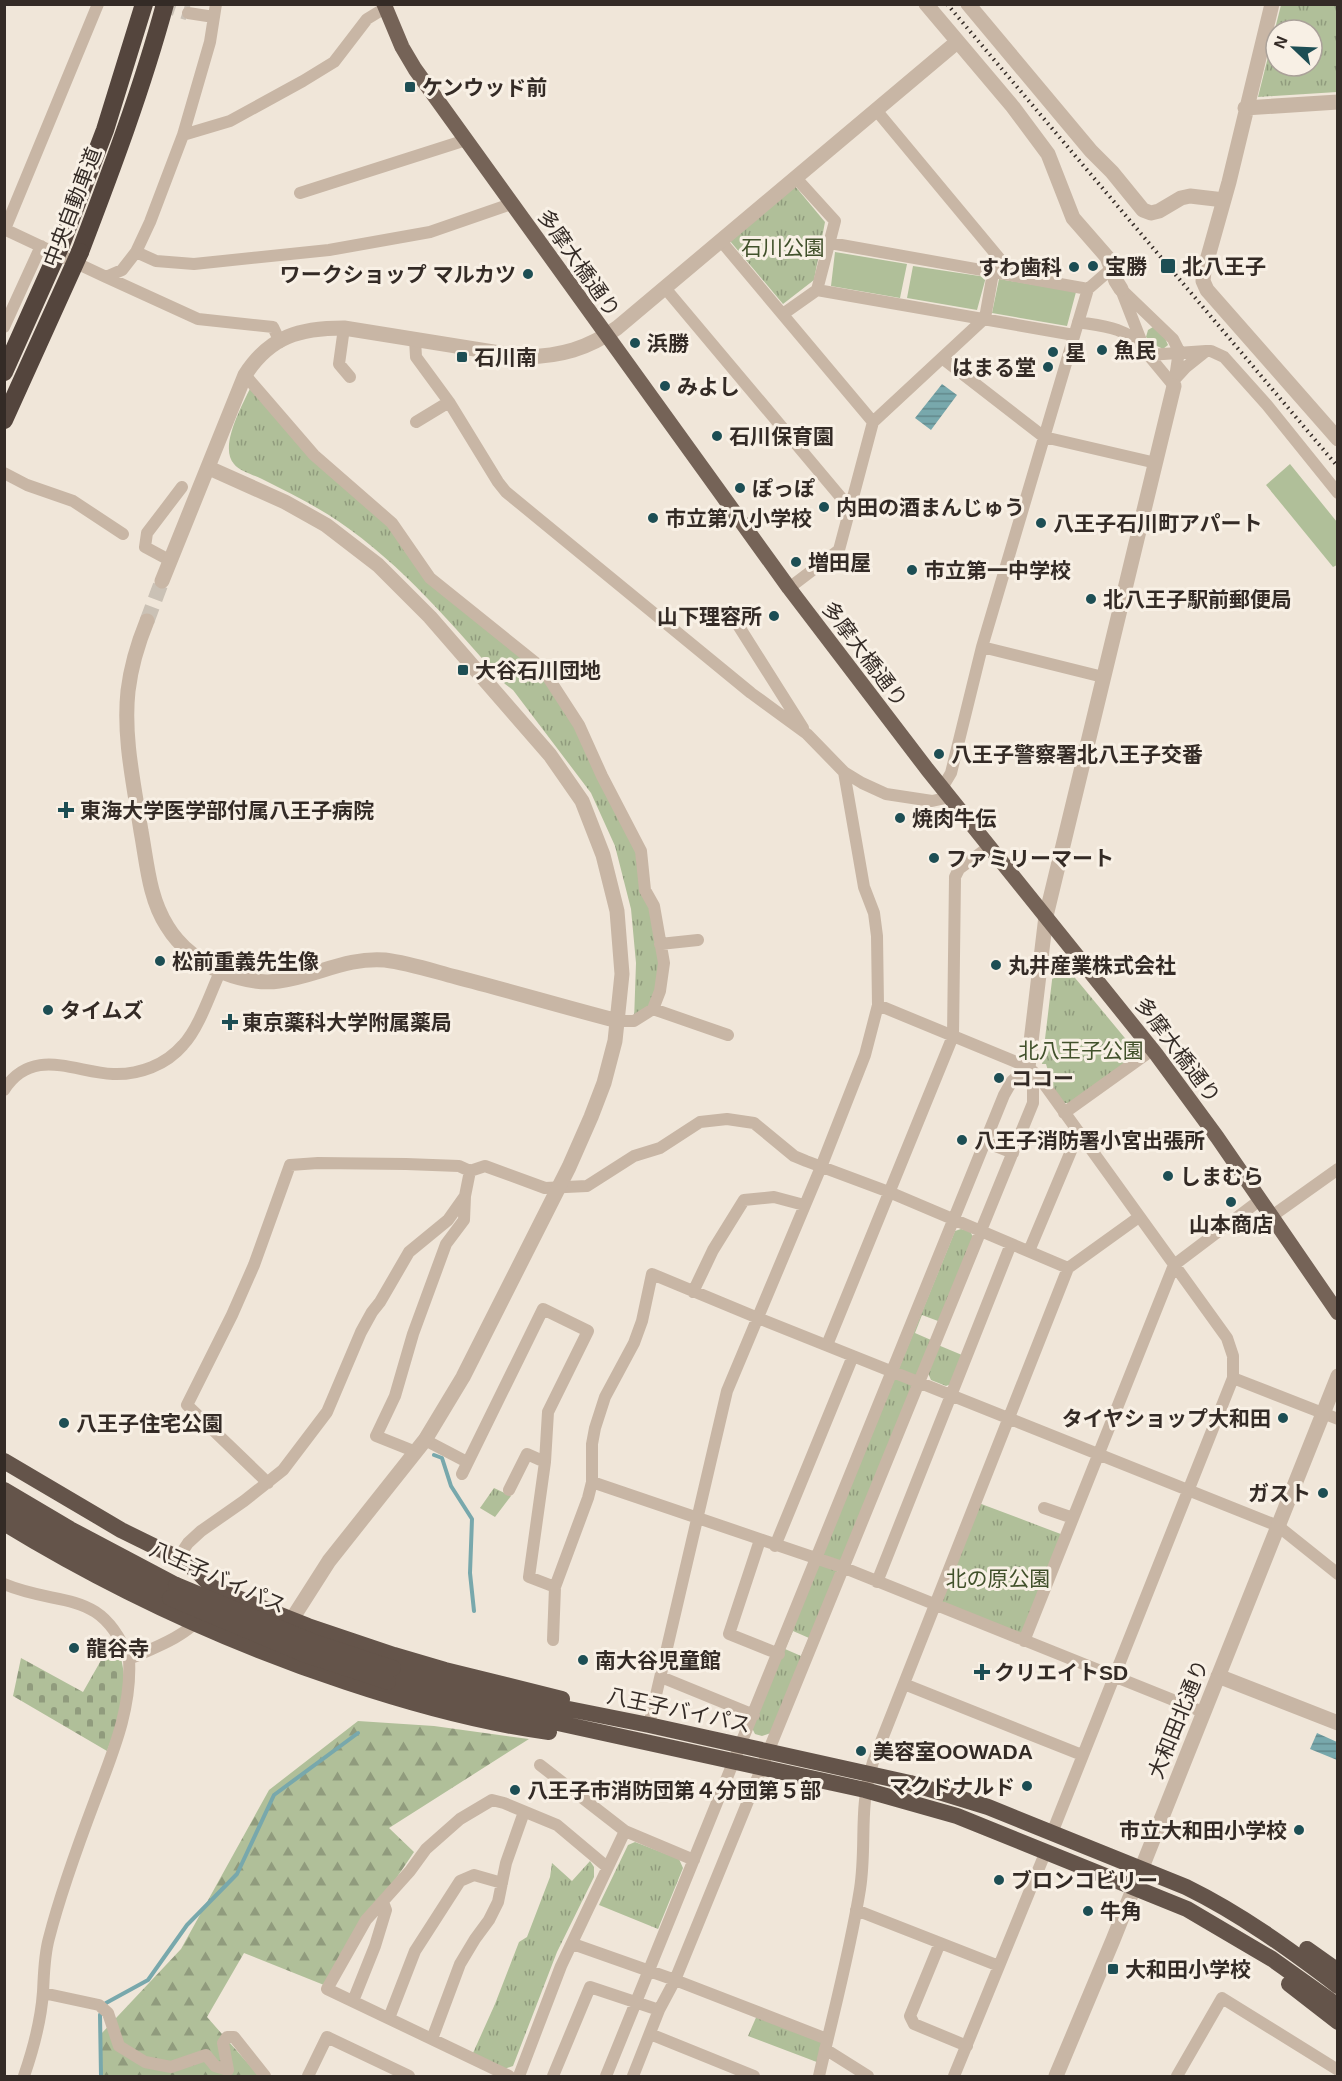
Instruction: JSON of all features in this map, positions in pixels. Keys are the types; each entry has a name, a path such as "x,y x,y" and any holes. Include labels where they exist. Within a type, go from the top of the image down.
{"highway":[{"name":"中央自動車道","path":"4,372 61,245 105,130 144,4"},
{"name":"中央自動車道","path":"4,420 80,252 122,141 165,4"},
{"path":"4,1461 121,1530 178,1558 198,1572 212,1587 291,1619 394,1655 445,1670 529,1689 649,1725"},
{"name":"八王子バイパス","path":"4,1490 173,1592"},
{"name":"八王子バイパス","path":"4,1507 59,1540 173,1592 311,1641 462,1702 865,1790 957,1816 1187,1909 1243,1941 1338,2006"},
{"path":"4,1523 72,1563 195,1624 271,1655 392,1698 464,1716 545,1732 628,1740"},
{"name":"八王子バイパス","path":"391,1675 649,1725 769,1751 869,1773 962,1799 1052,1833 1210,1899 1285,1946 1338,1986"},
{"path":"1210,1899 1262,1920 1338,1971"},
{"path":"1243,1941 1261,1964 1338,2022"}],"main road":[{"name":"多摩大橋通り","path":"384,6 402,47 415,69 605,336 789,588 946,793 1152,1050 1217,1137 1338,1313"}],"street":[{"path":"98,4 5,229 198,319 273,327 280,342"},
{"path":"106,277 122,270 136,252 170,171 210,42 216,4"},
{"path":"926,4 1013,107 1048,154 1073,219 1107,257 1147,353"},
{"path":"968,4 1090,152 1112,172 1143,210 1151,213 1159,211 1181,198 1190,196 1224,200"},
{"path":"1272,4 1203,281 1207,290 1338,439"},
{"path":"183,135 230,121 334,62 367,20 384,6"},
{"path":"188,13 214,17"},
{"path":"162,581 245,375 264,351 298,332 317,328 344,328 525,357 553,356 579,349 605,336 665,288 957,42"},
{"path":"1245,108 1338,102"},
{"path":"876,110 1014,276"},
{"path":"300,194 466,140"},
{"path":"783,314 817,290 835,221 796,178"},
{"path":"136,252 156,261 194,264 328,250 430,231 511,204"},
{"path":"722,241 873,422"},
{"path":"831,243 1088,289"},
{"path":"4,327 41,246"},
{"path":"415,339 416,357 506,492 751,693 807,734 844,772 886,794 932,801 946,793 982,647 1088,289 1111,269"},
{"path":"789,588 839,550 873,422 985,318 993,273"},
{"path":"665,288 849,507"},
{"path":"633,2076 762,1769 1033,1103 1033,1083 1028,1067 1046,916 1174,383 1179,351 1173,339 1121,289"},
{"path":"817,290 1074,335"},
{"path":"1104,326 1136,323 1153,318"},
{"path":"1078,322 1104,326 1129,334 1174,383"},
{"path":"344,328 339,364 350,377"},
{"path":"1174,383 1186,367 1206,351"},
{"path":"1147,353 1211,351 1224,357 1267,405 1338,494"},
{"path":"942,358 1044,437 1155,463"},
{"path":"147,621 137,645 128,691 130,764 150,882 157,906 166,925 189,953 220,972 249,981 278,982 342,963 385,960 519,993 618,1022 634,1022 653,1010 660,991 664,963 654,906 645,890 640,851 579,725 542,668 430,578 392,523 314,455 245,375"},
{"path":"416,422 448,402"},
{"path":"209,468 285,502 326,525 378,565 430,617 550,755 582,801 603,855 617,911 622,974 615,1041 604,1083 578,1147 463,1377 421,1446 328,1562 271,1655"},
{"path":"4,472 27,485 73,501 123,534"},
{"path":"171,561 145,547 147,533 182,487"},
{"path":"738,626 807,734"},
{"path":"982,647 1103,676"},
{"path":"649,1725 727,1391 821,1167 865,1055 878,1005 877,936 874,913 864,886 844,772"},
{"path":"827,1345 953,1036 955,877 959,869 990,846"},
{"path":"660,944 698,940"},
{"path":"4,1090 13,1078 34,1066 67,1065 112,1074 132,1074 165,1060 183,1045 192,1031 220,972"},
{"path":"878,1005 1028,1067 1039,1077 1227,1338 1233,1356 1233,1378 1052,1833"},
{"path":"653,1010 728,1035"},
{"path":"1064,1113 1152,1050"},
{"path":"606,2076 985,1142 1012,1081 1028,1067"},
{"path":"268,1483 187,1405 223,1334 254,1265 290,1165 318,1163 459,1166 470,1171 485,1166 545,1188 587,1186 634,1156 660,1148 700,1122 727,1119 754,1123 794,1156 889,1192 1068,1268"},
{"path":"1029,1251 1079,1132"},
{"path":"985,1142 1012,1153"},
{"path":"1272,1216 1338,1169"},
{"path":"470,1171 465,1196 464,1221 446,1244 413,1334 395,1396 376,1436 421,1446 464,1468 543,1310 588,1331 548,1412 545,1462 529,1577 555,1587"},
{"path":"178,1558 188,1543 201,1532 283,1470 327,1412 361,1332 409,1252 448,1220 465,1196"},
{"path":"693,1292 712,1250 744,1200 774,1197 804,1205"},
{"path":"1024,1641 1174,1266 1260,1200"},
{"path":"819,2076 860,1886 865,1790 869,1773 1068,1268 1139,1217"},
{"path":"877,1582 1011,1244"},
{"path":"553,1640 555,1587 577,1533 592,1482 592,1444 595,1428 605,1397 642,1321 652,1274 1278,1526 1338,1574"},
{"path":"775,1546 853,1356"},
{"name":"大和田北通り","path":"1056,2076 1338,1376"},
{"path":"1233,1378 1338,1419"},
{"path":"509,1490 527,1454 545,1462"},
{"path":"592,1482 775,1546 818,1558 1203,1712"},
{"path":"1044,1508 1073,1518"},
{"path":"760,1540 729,1634 778,1654"},
{"path":"4,1584 31,1593 83,1604 113,1628 129,1659 130,1679 120,1731 82,1835 48,1939 43,1969 43,1993 32,2053 24,2076"},
{"path":"129,1659 195,1624 212,1587"},
{"path":"1218,1676 1338,1723"},
{"path":"661,1677 754,1715"},
{"path":"904,1684 1082,1755"},
{"path":"540,1765 625,1832 694,1860"},
{"path":"509,2076 327,1989 366,1920 426,1849 443,1832 492,1800 557,1826 607,1868"},
{"path":"432,2038 460,1964 498,1902 506,1863 524,1812"},
{"path":"519,2076 561,1966 625,1832"},
{"path":"954,2076 1046,1851"},
{"path":"389,2018 416,1951 460,1881 474,1875 502,1883"},
{"path":"353,2001 375,1946 386,1910 383,1902"},
{"path":"856,1910 999,1966"},
{"path":"940,1943 910,2016 914,2024 967,2046"},
{"path":"573,1944 649,1973 675,1980 826,2044 868,2076"},
{"path":"553,2076 590,1987 659,2010"},
{"path":"43,1993 104,2009 119,2046 145,2062 171,2067 206,2055 214,2066 228,2070 223,2043 227,2037 234,2037 265,2076"},
{"path":"1182,2075 1222,1998 1338,2070"},
{"path":"650,2034 754,2076"},
{"path":"308,2076 327,2037 409,2076"}],"green space":[{"path":"1281,5 1337,5 1337,92 1258,97 1264,73 1264,78 1324,78 1324,18 1278,18"},
{"name":"石川公園","path":"795,186 825,222 814,280 783,304 730,241"},
{"path":"835,252 907,264 900,298 831,286"},
{"path":"913,266 986,277 977,310 907,298"},
{"path":"999,279 1076,292 1067,326 992,313"},
{"path":"1153,327 1164,336 1168,345 1163,349 1146,337 1148,330"},
{"path":"252,384 314,455 392,523 430,578 542,668 629,826 664,963 653,1009 634,1021 636,963 631,909 615,846 591,793 513,690 406,577 362,538 338,521 291,494 243,471 234,464 229,447 231,436"},
{"path":"1290,464 1337,522 1337,565 1333,567 1266,485"},
{"name":"北八王子公園","path":"1066,967 1134,1049 1133,1058 1070,1103 1064,1103 1045,1077 1049,1074 1046,1064 1042,1064 1053,972"},
{"path":"961,1229 970,1231 974,1239 771,1733 762,1736 755,1734 752,1728 955,1231","holes":["922,1315 938,1321 931,1340 915,1333","793,1631 809,1638 801,1656 785,1649"]},
{"path":"938,1345 962,1355 951,1384 946,1386 931,1380 927,1371"},
{"path":"494,1488 511,1496 495,1517 480,1508"},
{"name":"北の原公園","path":"976,1502 1066,1536 1024,1641 935,1606"},
{"path":"112,1641 121,1660 124,1686 118,1719 107,1751 13,1696 21,1658 83,1692"},
{"path":"358,1721 434,1726 529,1739 389,1828 414,1852 324,1985 244,1953 207,2017 259,2076 101,2076 101,2034 181,1949 269,1790"},
{"path":"635,1842 679,1859 683,1868 658,1929 599,1905 628,1845"},
{"path":"590,1861 594,1867 594,1877 557,1952 513,2066 504,2069 473,2053 519,1942 527,1937 550,1877 552,1863 572,1881"},
{"path":"758,2013 827,2039 822,2064 748,2036"}],"water":[{"path":"942,384 957,395 931,430 915,418"},
{"path":"1317,1733 1337,1742 1337,1760 1310,1749"}],"waterway":[{"path":"434,1455 442,1458 451,1486 472,1519 470,1573 474,1611"},
{"path":"101,2076 100,2015 106,2003 148,1980 187,1925 237,1874 274,1795 358,1733"}],"tunnel":[{"path":"161,4 188,13"},
{"path":"147,621 162,581"}],"railway":[{"path":"947,4 1338,467"}],"place":[{"name":"ケンウッド前","path":"410,87"},
{"name":"宝勝","path":"1093,266"},
{"name":"北八王子","path":"1168,266"},
{"name":"すわ歯科","path":"1074,267"},
{"name":"ワークショップ マルカツ","path":"528,274"},
{"name":"浜勝","path":"635,343"},
{"name":"魚民","path":"1102,350"},
{"name":"星","path":"1053,352"},
{"name":"石川南","path":"462,357"},
{"name":"はまる堂","path":"1048,367"},
{"name":"みよし","path":"665,386"},
{"name":"石川保育園","path":"717,436"},
{"name":"ぽっぽ","path":"740,488"},
{"name":"内田の酒まんじゅう","path":"824,507"},
{"name":"市立第八小学校","path":"653,518"},
{"name":"八王子石川町アパート","path":"1041,523"},
{"name":"増田屋","path":"796,562"},
{"name":"市立第一中学校","path":"912,570"},
{"name":"北八王子駅前郵便局","path":"1091,599"},
{"name":"山下理容所","path":"774,616"},
{"name":"大谷石川団地","path":"463,670"},
{"name":"八王子警察署北八王子交番","path":"939,754"},
{"name":"東海大学医学部付属八王子病院","path":"66,810"},
{"name":"焼肉牛伝","path":"900,818"},
{"name":"ファミリーマート","path":"934,858"},
{"name":"松前重義先生像","path":"160,961"},
{"name":"丸井産業株式会社","path":"996,965"},
{"name":"タイムズ","path":"48,1010"},
{"name":"東京薬科大学附属薬局","path":"230,1022"},
{"name":"ココー","path":"999,1078"},
{"name":"八王子消防署小宮出張所","path":"962,1140"},
{"name":"しまむら","path":"1168,1176"},
{"name":"山本商店","path":"1231,1202"},
{"name":"タイヤショップ大和田","path":"1283,1418"},
{"name":"八王子住宅公園","path":"64,1423"},
{"name":"ガスト","path":"1323,1493"},
{"name":"龍谷寺","path":"74,1648"},
{"name":"南大谷児童館","path":"583,1660"},
{"name":"クリエイトSD","path":"982,1672"},
{"name":"美容室OOWADA","path":"861,1751"},
{"name":"マクドナルド","path":"1027,1786"},
{"name":"八王子市消防団第４分団第５部","path":"515,1790"},
{"name":"市立大和田小学校","path":"1299,1830"},
{"name":"ブロンコビリー","path":"999,1880"},
{"name":"牛角","path":"1088,1911"},
{"name":"大和田小学校","path":"1113,1969"}]}
